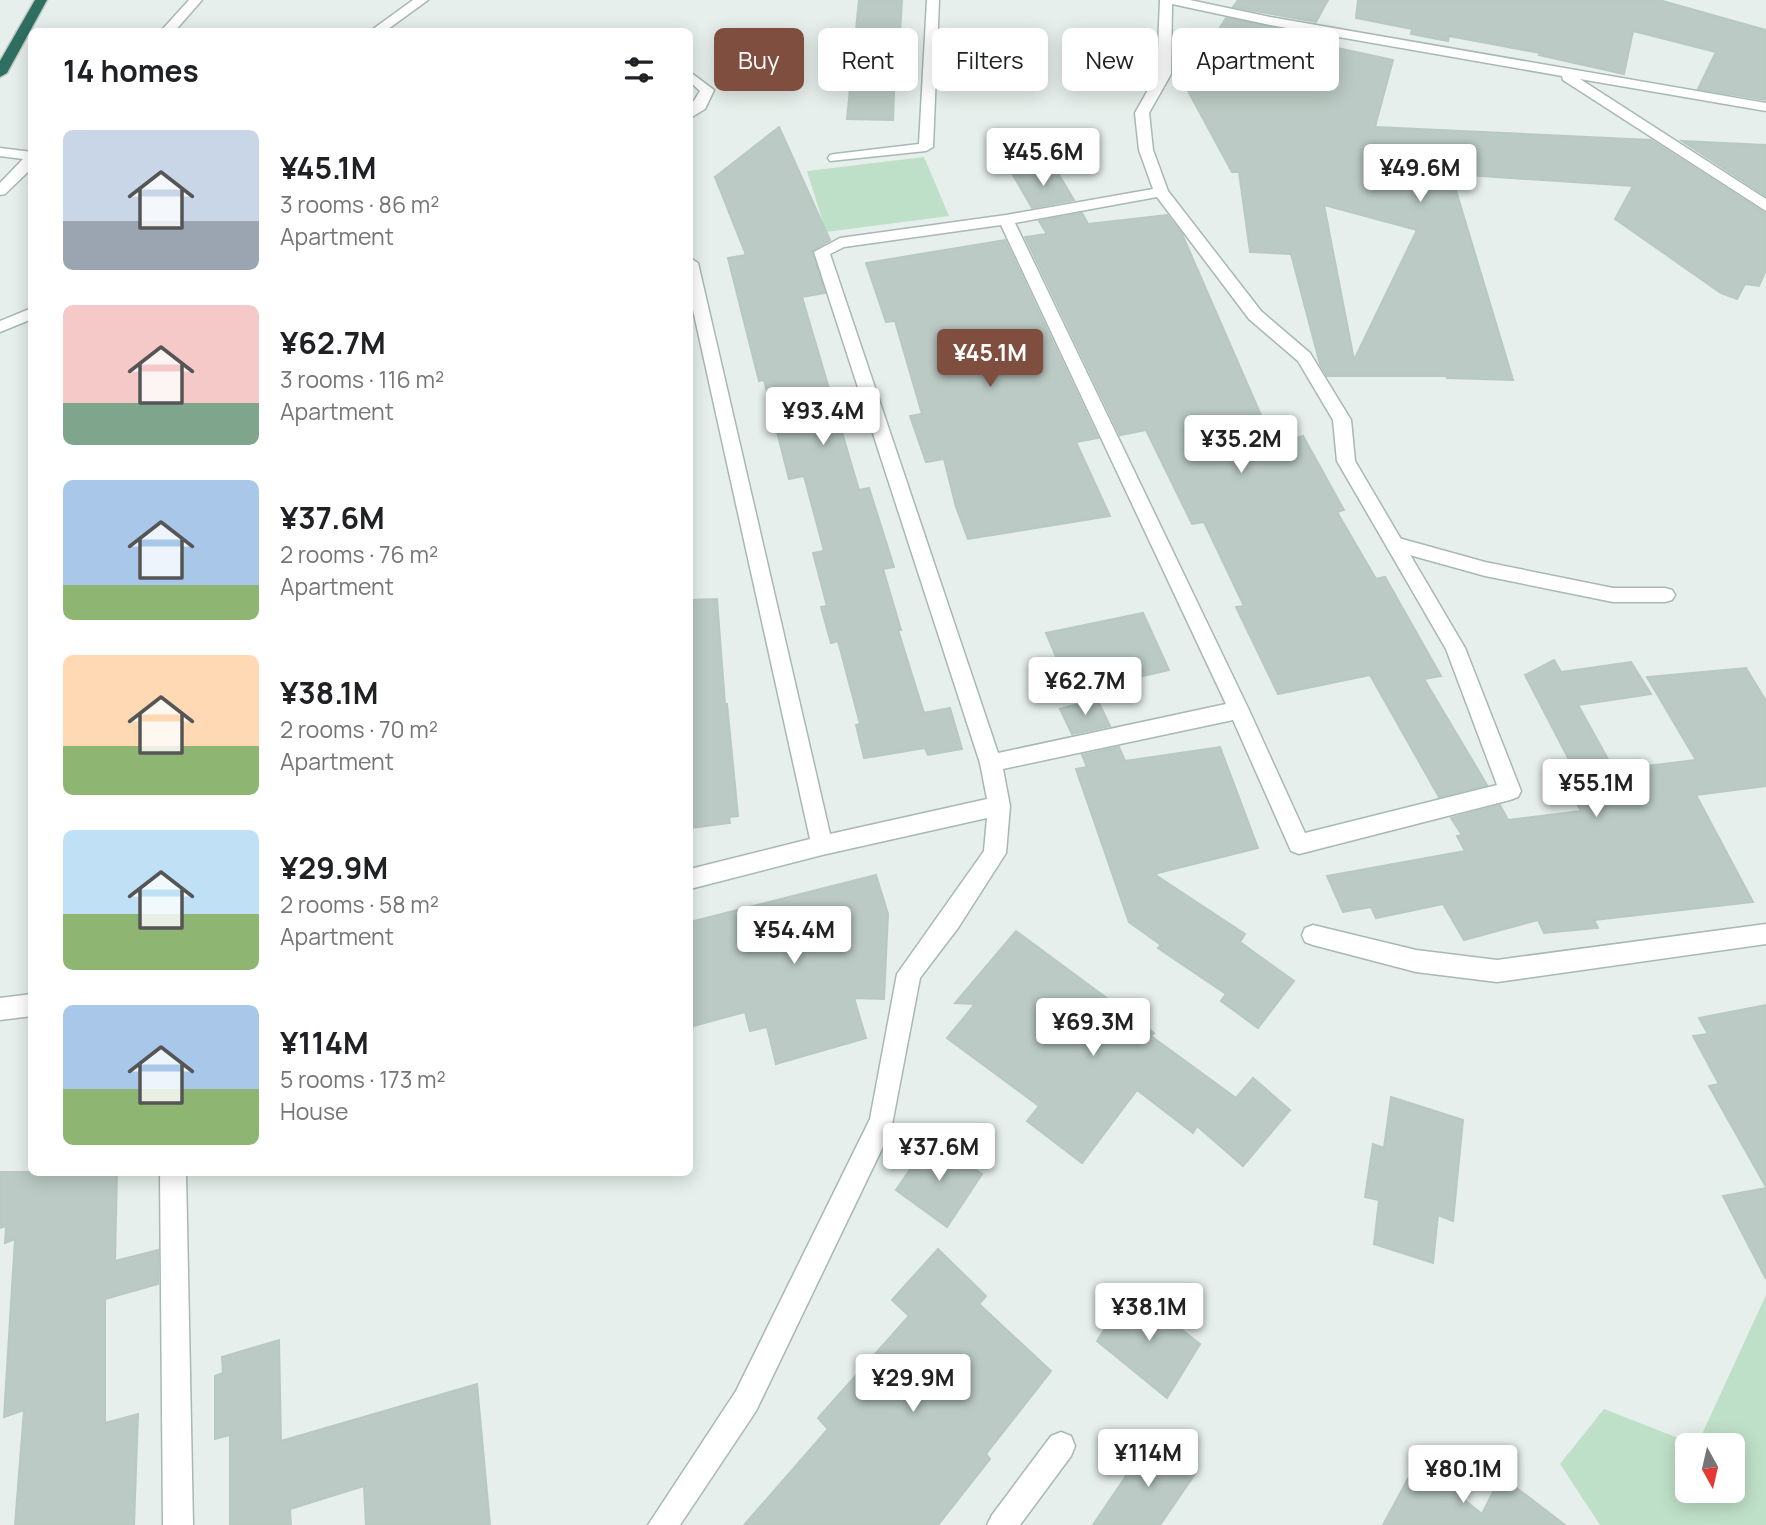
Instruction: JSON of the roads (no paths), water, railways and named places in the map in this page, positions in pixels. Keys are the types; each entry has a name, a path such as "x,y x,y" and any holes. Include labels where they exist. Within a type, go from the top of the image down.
{"highway":[{"path":"0,73 41,0"}],"street":[{"path":"170,28 196,0"},
{"path":"381,28 422,0"},
{"path":"835,158 926,147 933,0"},
{"path":"1006,220 1239,709 1299,844 1510,791 1455,648 1346,461 1342,420 1304,357 1255,315 1161,192 1146,150 1142,113 1164,74 1166,0"},
{"path":"1172,0 1270,21 1766,107"},
{"path":"389,22 397,28"},
{"path":"1560,72 1766,206"},
{"path":"693,78 708,90 700,106 693,112"},
{"path":"0,152 28,156"},
{"path":"0,191 28,161"},
{"path":"663,1525 746,1401 882,1121 909,974 950,921 995,853 999,806 991,763 822,251 840,243 1006,220 1161,192"},
{"path":"693,276 822,845"},
{"path":"0,327 28,315"},
{"path":"1395,544 1485,569 1613,595 1665,595"},
{"path":"991,763 1239,709"},
{"path":"693,878 822,845 999,806"},
{"path":"1313,935 1416,961 1497,971 1766,934"},
{"path":"0,1009 28,1004"},
{"path":"173,1176 178,1525"},
{"path":"1002,1525 1061,1446"}]}
